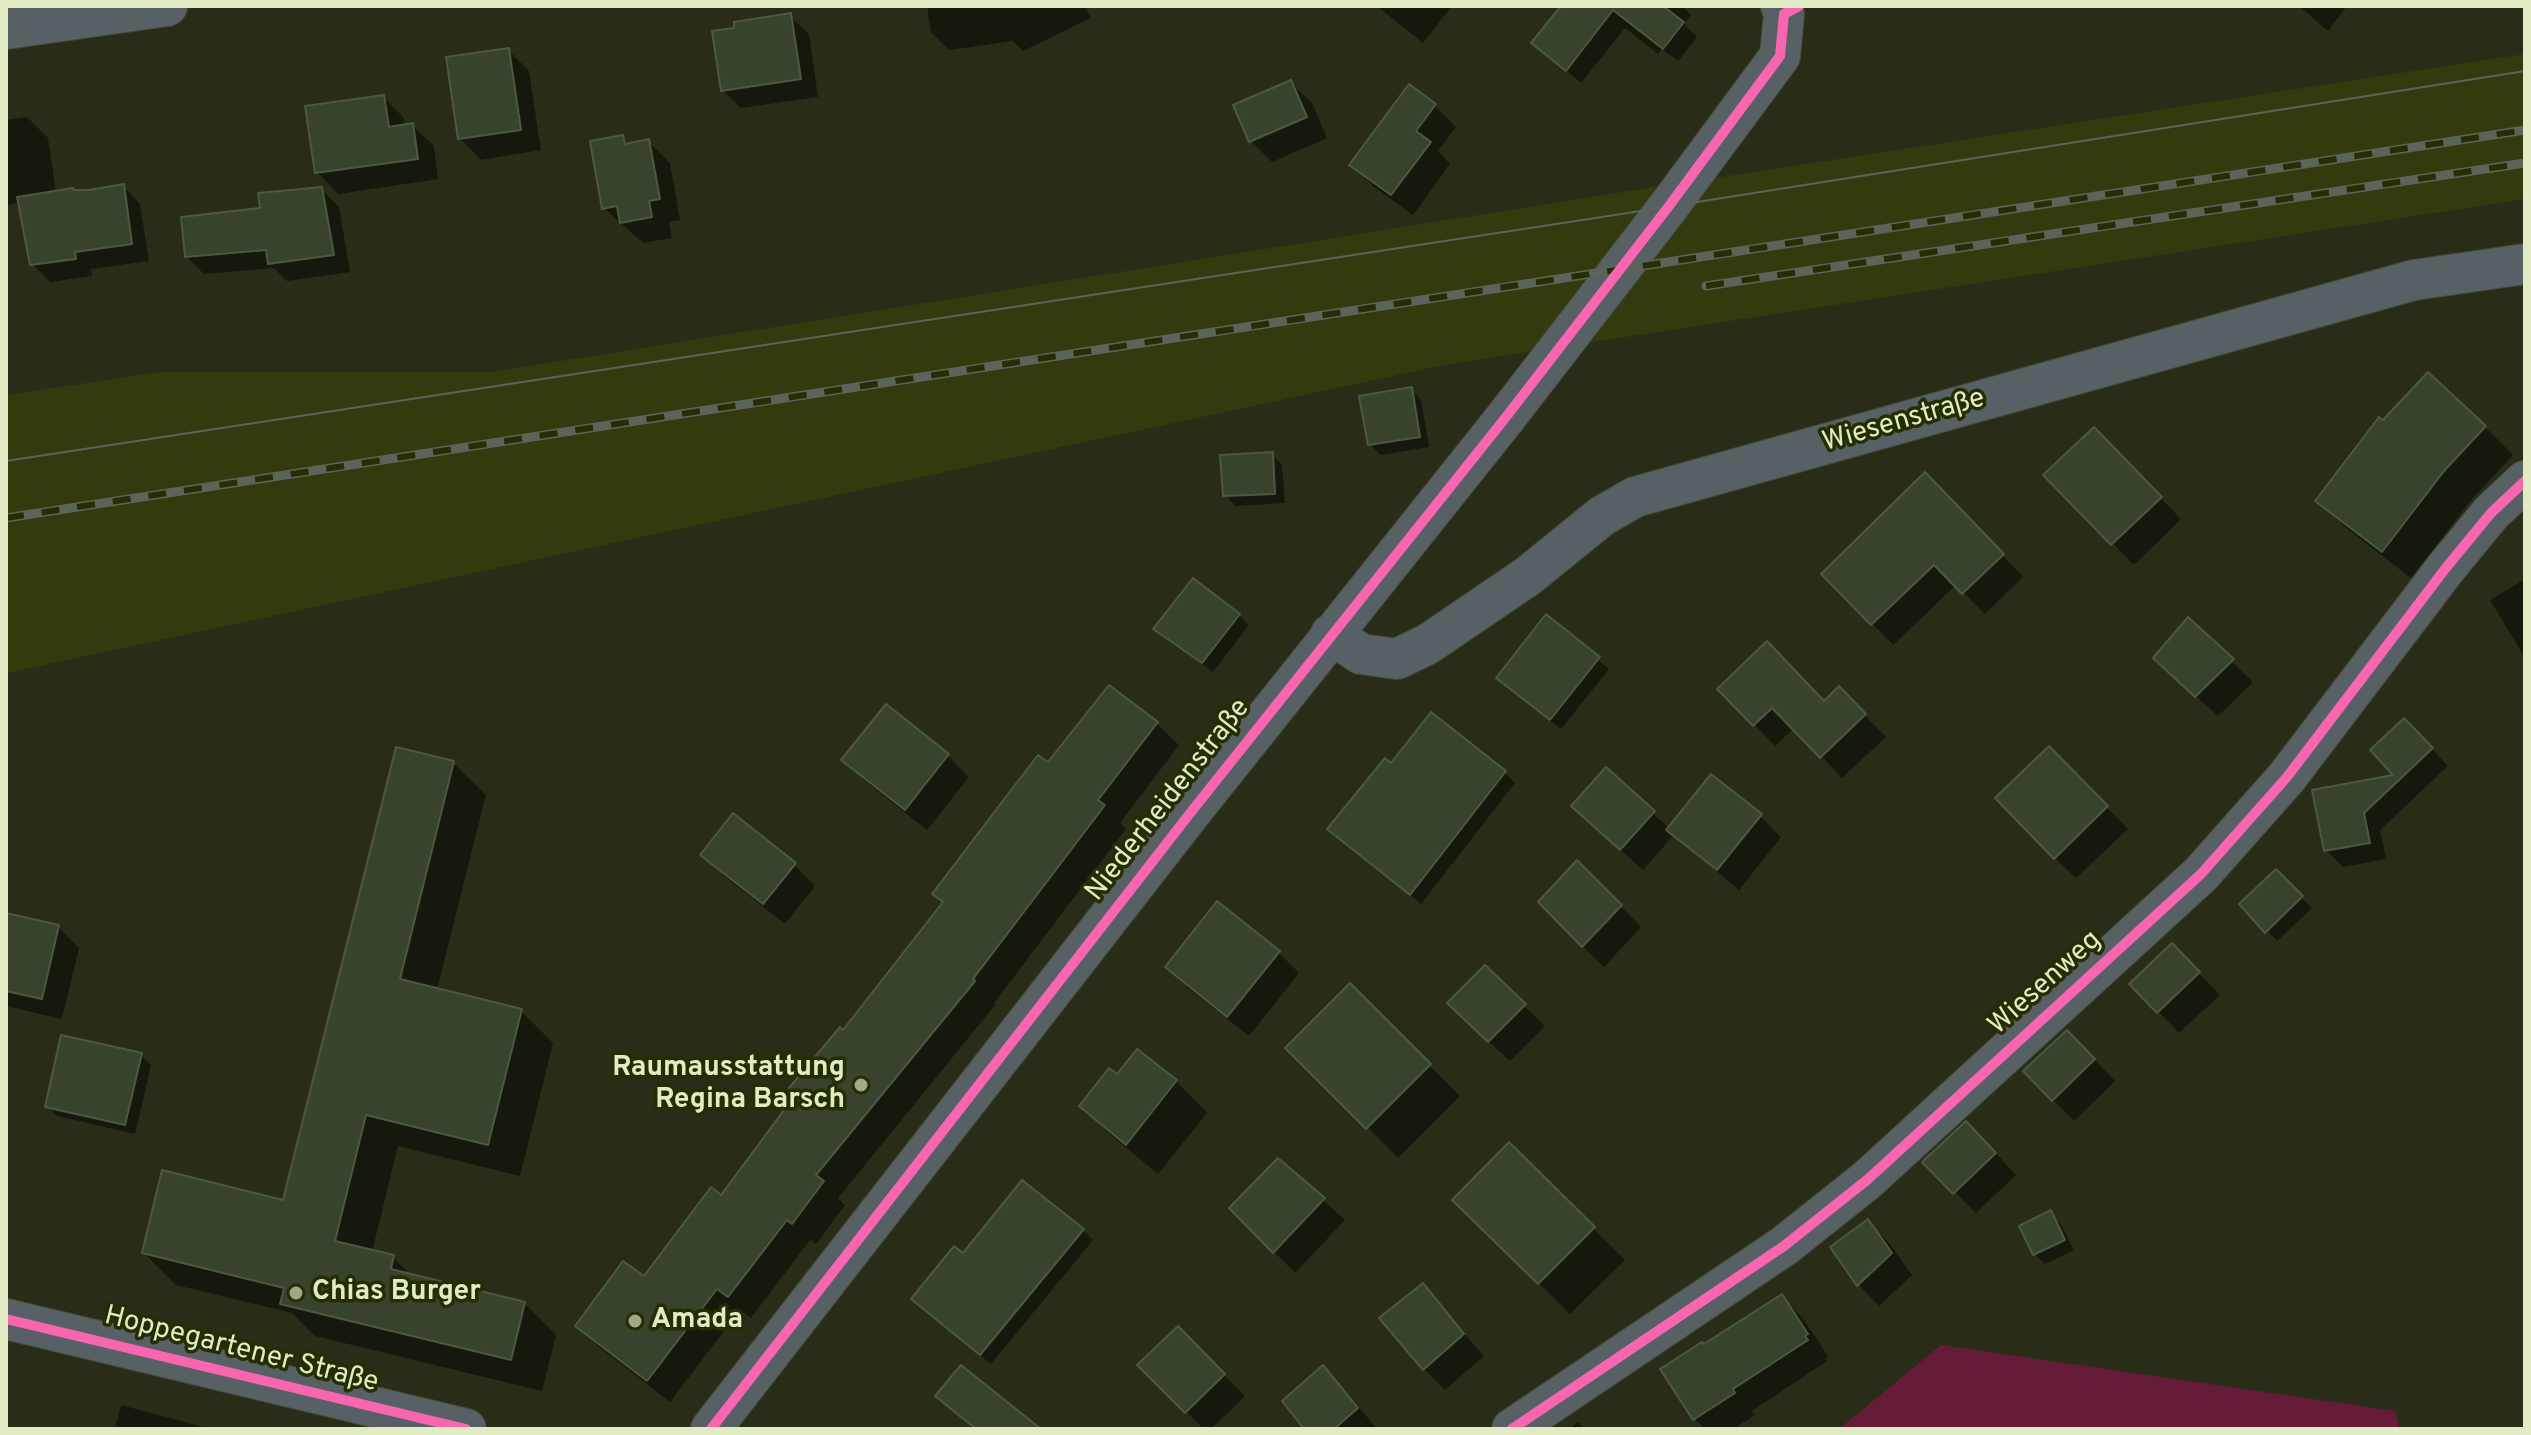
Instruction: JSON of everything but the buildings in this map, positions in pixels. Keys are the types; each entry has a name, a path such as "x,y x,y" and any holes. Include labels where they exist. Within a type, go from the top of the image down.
{"street":[{"path":"6,29 167,6"},
{"name":"Niederheidenstraße","path":"711,1429 1669,206 1780,56 1788,9"},
{"name":"Wiesenstraße","path":"1331,634 1361,654 1397,659 1428,644 1528,576 1602,516 1635,497 2400,284 2525,264"},
{"name":"Wiesenweg","path":"1512,1429 1784,1246 1855,1189 2201,874 2287,777 2491,513 2525,481"},
{"name":"Hoppegartener Straße","path":"6,1319 466,1429"}],"shaded area":[{"path":"2525,54 2525,199 1449,364 6,673 6,395 161,372 492,372 1636,190"},
{"path":"1941,1345 2395,1411 2400,1429 1839,1429"}],"tram line":[{"path":"6,461 1615,215 2525,71"}],"railway":[{"path":"6,518 2525,130"},
{"path":"1706,286 2525,163"}],"cycle path":[{"path":"711,1429 1191,812 1506,417 1669,206 1780,56 1784,14 1799,6"},
{"path":"1512,1429 1784,1246 1867,1180 2201,874 2287,777 2491,513 2525,481"},
{"path":"6,1319 466,1429"}],"place":[{"name":"Raumausstattung Regina Barsch","path":"861,1085"},
{"name":"Chias Burger","path":"296,1293"},
{"name":"Amada","path":"635,1321"}]}
